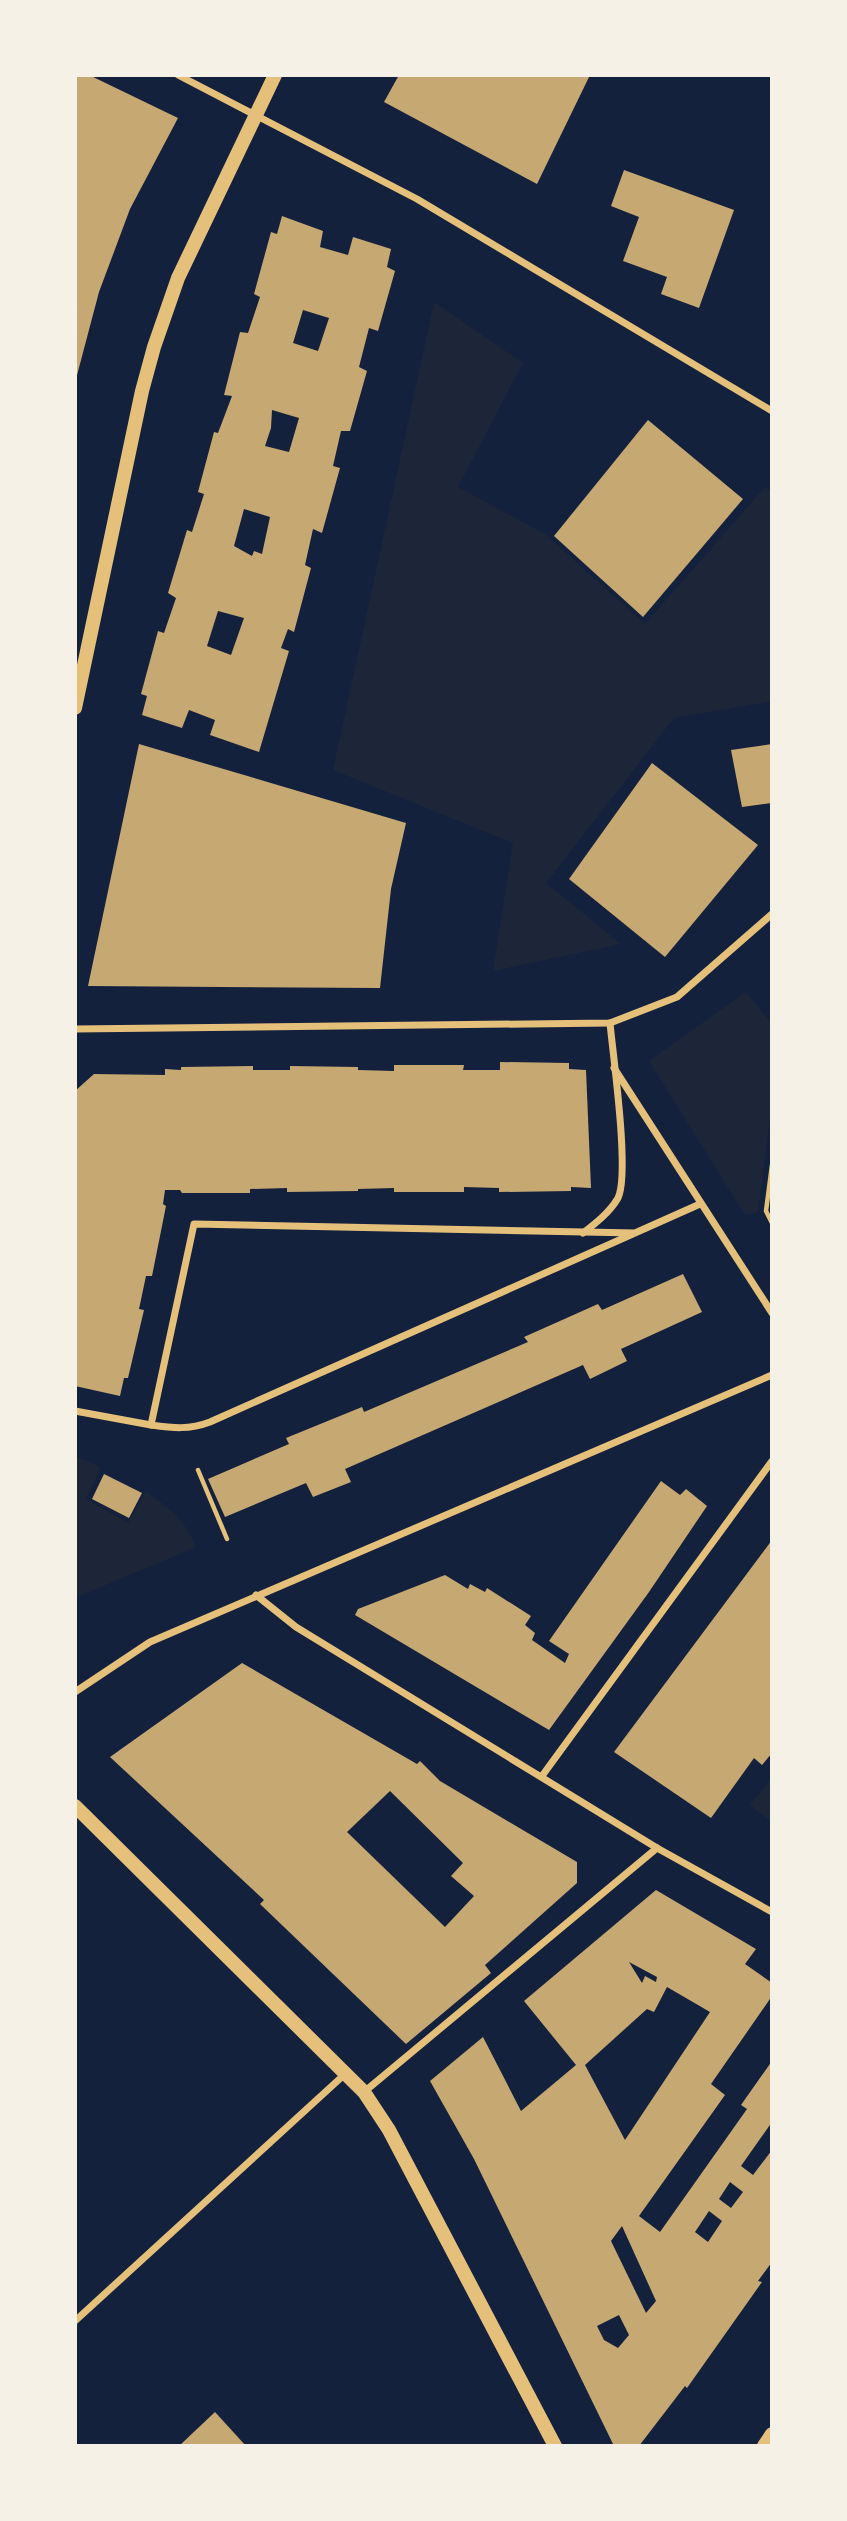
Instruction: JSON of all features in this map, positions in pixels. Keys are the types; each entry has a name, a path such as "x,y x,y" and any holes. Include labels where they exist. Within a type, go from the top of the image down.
{"main road":[{"path":"75,708 142,391 154,347 178,278 275,75"},
{"path":"75,1806 364,2092 389,2130 555,2446"},
{"path":"764,2446 772,2434"}],"street":[{"path":"178,75 417,199 772,411"},
{"path":"75,1029 610,1023 677,997 772,914"},
{"path":"583,1233 602,1218 619,1196 623,1168 610,1023"},
{"path":"614,1068 772,1313"},
{"path":"75,1412 175,1429 192,1428 701,1204"},
{"path":"151,1425 194,1224 635,1233"},
{"path":"75,1692 150,1642 772,1375"},
{"path":"542,1776 772,1461"},
{"path":"257,1595 296,1627 657,1848 772,1912"},
{"path":"364,2092 657,1848"},
{"path":"75,2321 345,2073"}],"path":[{"path":"772,1165 770,1200 766,1211 772,1223"},
{"path":"198,1470 228,1539"}],"shaded area":[{"path":"434,302 523,363 458,487 545,534 645,624 765,487 772,491 772,701 674,718 546,883 621,944 493,971 513,843 333,770"},
{"path":"746,992 772,1024 772,1101 758,1212 745,1215 649,1061"},
{"path":"77,1457 101,1467 86,1499 128,1523 146,1492 176,1515 196,1547 75,1598"},
{"path":"772,1777 772,1823 750,1805"}],"building":[{"path":"75,75 89,75 178,118 130,209 99,292 76,379"},
{"path":"399,75 590,75 537,184 384,102"},
{"path":"624,170 734,210 699,308 661,294 667,277 623,261 639,217 611,206"},
{"path":"282,216 323,231 320,247 348,255 353,237 391,249 387,267 395,271 378,331 369,328 359,367 367,371 350,431 341,431 333,466 340,468 322,533 313,529 305,565 311,568 294,632 288,629 281,648 289,651 259,752 210,735 215,720 189,710 182,728 142,715 147,696 141,694 158,631 164,633 176,598 168,593 187,530 192,532 204,494 198,492 214,432 218,433 232,396 224,395 240,332 248,333 260,297 254,294 271,232 277,234","holes":["303,310 329,318 318,351 293,343","272,410 299,418 289,452 265,446 271,428","244,509 270,517 262,554 254,551 252,556 234,546","218,611 244,618 231,655 207,646"]},
{"path":"648,420 743,499 643,617 554,536"},
{"path":"139,744 406,823 391,889 380,988 88,986"},
{"path":"772,744 772,803 742,807 731,750"},
{"path":"652,763 758,845 665,957 569,879"},
{"path":"500,1062 569,1063 569,1069 586,1070 591,1188 571,1187 571,1191 499,1192 499,1188 464,1187 464,1192 394,1192 394,1188 287,1192 287,1188 250,1189 250,1193 182,1193 180,1190 165,1190 163,1204 166,1206 152,1276 146,1276 139,1309 144,1310 128,1378 124,1378 120,1396 75,1386 75,1091 94,1074 165,1075 165,1069 181,1070 181,1067 253,1066 253,1070 290,1070 290,1066 358,1067 358,1070 394,1071 394,1065 464,1065 463,1070 500,1070"},
{"path":"683,1274 702,1312 621,1349 627,1361 590,1379 583,1365 345,1469 351,1482 313,1497 306,1483 225,1517 208,1479 289,1444 286,1438 362,1407 364,1412 528,1342 524,1337 598,1304 602,1310"},
{"path":"104,1474 142,1493 129,1518 92,1499"},
{"path":"661,1481 680,1495 686,1489 707,1506 649,1592 549,1730 355,1615 358,1609 445,1575 468,1589 470,1584 485,1592 487,1588 531,1616 525,1625 535,1633 532,1640 565,1663 569,1654 549,1641"},
{"path":"772,1540 772,1753 762,1765 754,1758 711,1818 614,1752"},
{"path":"242,1663 417,1764 420,1761 440,1781 577,1862 577,1883 485,1965 491,1973 406,2044 260,1904 264,1900 110,1757","holes":["390,1791 463,1863 451,1876 474,1896 445,1927 347,1832"]},
{"path":"656,1890 756,1949 745,1964 772,1983 772,1996 711,2084 725,2095 639,2216 660,2232 747,2109 741,2105 772,2061 772,2122 741,2166 753,2175 772,2150 772,2262 758,2281 762,2282 687,2388 685,2386 639,2446 614,2446 474,2159 430,2081 483,2037 521,2111 576,2065 524,2001","holes":["629,1962 657,1977 656,1982 645,1976 642,1983","667,1987 710,2012 625,2140 585,2065 647,2009 654,2012","730,2182 743,2192 731,2208 719,2199","709,2211 722,2221 708,2242 695,2232","622,2226 656,2301 646,2313 611,2241","619,2315 629,2335 618,2348 604,2340 597,2326"]},
{"path":"215,2412 246,2446 179,2446"}]}
